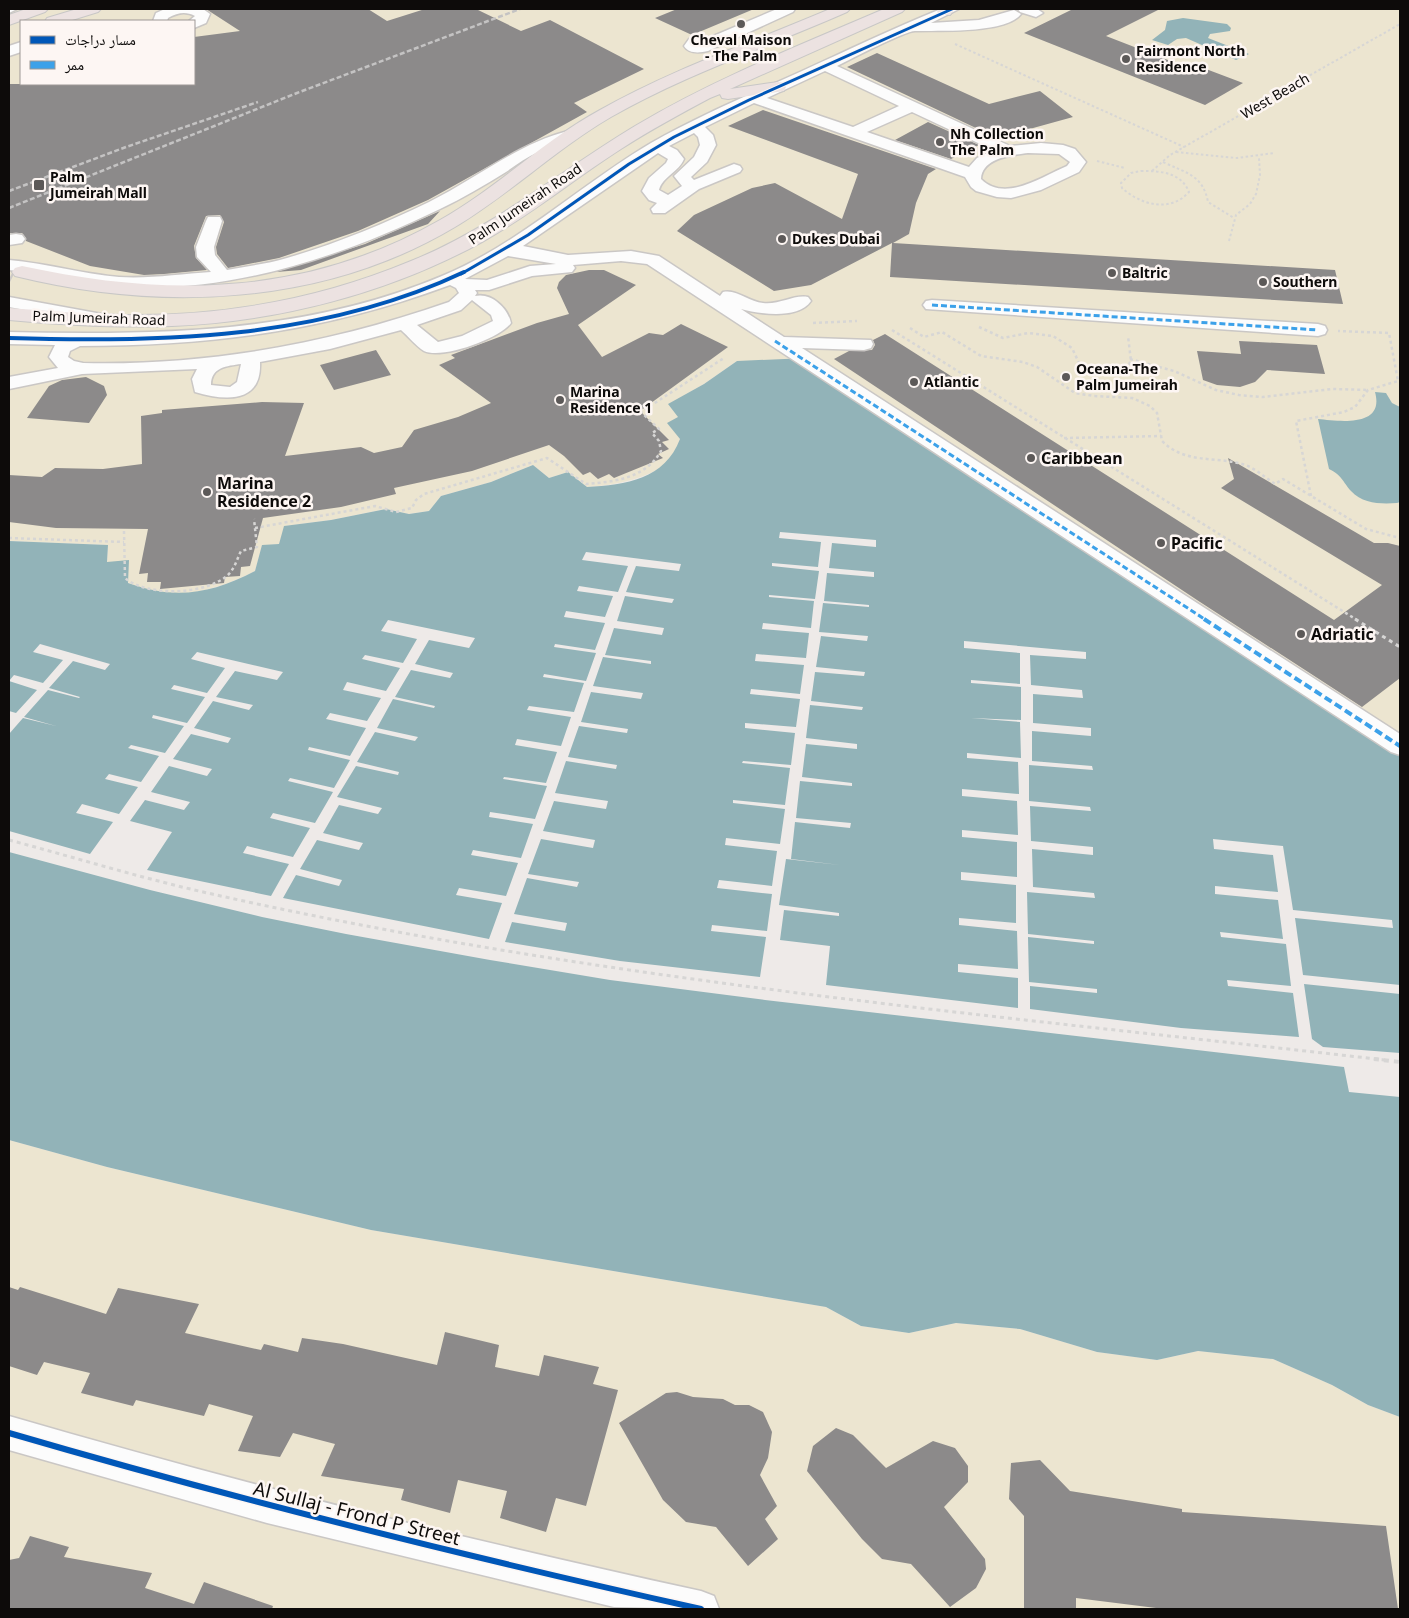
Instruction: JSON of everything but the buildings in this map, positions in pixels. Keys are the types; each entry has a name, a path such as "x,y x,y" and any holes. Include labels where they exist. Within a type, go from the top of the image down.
{"main road":[{"path":"9,20 40,9"},
{"path":"56,20 93,9"},
{"path":"805,9 823,16"},
{"name":"Palm Jumeirah Road","path":"14,272 50,288 93,294 187,294 243,290 298,281 333,272 395,250 469,210 568,136 629,101 842,9"},
{"name":"Palm Jumeirah Road","path":"9,314 109,321 182,319 272,308 334,294 411,269 490,231 586,163 697,98 896,9"},
{"path":"697,98 778,87"}],"street":[{"path":"160,20 161,16 165,13 182,9"},
{"path":"191,9 203,14 201,20 195,23"},
{"path":"716,40 788,9"},
{"path":"9,338 74,341 148,340 220,334 307,321 456,281 542,225 612,175 695,126 753,98 911,27 948,14 986,25 1025,12"},
{"path":"826,66 1008,151"},
{"path":"753,98 973,174"},
{"path":"853,133 912,106"},
{"path":"694,186 684,182 682,176 701,159 708,145 705,135 695,126"},
{"path":"14,272 120,282 222,276 290,263 347,243 434,206 472,186 531,149 568,136"},
{"path":"658,147 670,153 676,159 673,166 655,180 650,191 664,205 694,186 734,169"},
{"path":"1028,148 1058,149 1076,157 1078,162 1073,169 1015,193 988,191 974,182 973,174 984,161 1008,151 1028,148"},
{"path":"214,221 205,247 206,257 217,266 222,276"},
{"path":"542,225 541,235 543,241 556,249 576,251 617,247 653,260 775,342 1400,746"},
{"path":"503,251 533,251 558,258 578,260 636,240 642,241 746,306 776,309 802,301"},
{"path":"456,281 489,285 530,272 566,268"},
{"path":"455,306 462,302 468,293 456,281"},
{"path":"9,383 85,368 155,367 250,359 330,344 405,324 455,306 530,286"},
{"path":"405,324 432,347 450,346 486,333 502,323 500,312 481,300"},
{"path":"9,302 109,321"},
{"path":"932,305 1318,330"},
{"path":"9,328 148,340"},
{"path":"58,357 62,348 74,341"},
{"path":"775,342 864,344"},
{"path":"9,365 28,364 58,357"},
{"path":"58,357 64,364 85,368"},
{"path":"217,363 204,371 201,382 202,388 214,392 234,393 247,384 251,373 250,359"},
{"name":"Al Sullaj - Frond P Street","path":"9,1433 290,1513 492,1563 701,1609"}],"path":[{"path":"948,14 955,43 962,49 1184,147"},
{"path":"1176,152 1233,159 1259,158 1274,153"},
{"path":"1076,157 1110,163 1125,168"},
{"path":"1229,241 1234,218 1248,206 1255,195 1262,168 1259,158"},
{"path":"1163,162 1199,179 1206,190 1208,202 1234,218"},
{"path":"1152,171 1164,172 1183,181 1189,192 1186,197 1179,202 1158,204 1135,199 1122,188 1122,182 1131,173 1152,171"},
{"path":"972,324 1003,338 1028,333 1053,336 1072,348 1080,365 1093,370 1129,364 1127,318"},
{"path":"910,328 924,337 942,332 981,356 1029,363 1043,370 1064,388 1078,394 1120,396 1138,400 1152,408 1159,417 1161,436 1166,446 1179,455 1196,459 1242,464 1275,484 1283,479 1366,529 1400,538"},
{"path":"892,330 1400,647"},
{"path":"1130,359 1160,366 1216,390 1239,395 1263,397 1332,390 1368,390 1398,381 1389,333 1318,330"},
{"path":"255,528 375,506 384,507 396,512 412,508 416,500 424,494 547,458 586,484 621,479 644,469 657,459 661,450 659,441 652,433 659,429 641,412 690,382 724,358"},
{"path":"1311,497 1296,421 1303,418 1337,414 1351,410 1368,390"},
{"path":"1064,438 1161,436"},
{"path":"124,531 126,578 131,584 153,590 186,589 214,582 225,577 235,568 241,551 257,547 254,519"},
{"path":"9,538 124,542"},
{"path":"9,840 210,894 374,927 580,962 739,985 1400,1062"}],"sand":[{"path":"9,9 1400,9 1400,749 1305,688 737,361 704,384 669,404 679,418 678,446 671,458 660,468 631,480 587,487 568,472 549,478 533,465 491,482 441,496 429,511 409,514 386,509 331,520 285,526 279,544 262,546 255,571 209,589 177,594 144,590 123,579 107,562 108,545 9,541"},
{"path":"9,1140 107,1167 371,1230 826,1307 861,1326 909,1333 956,1323 1020,1329 1097,1352 1157,1360 1198,1351 1273,1359 1332,1385 1368,1405 1400,1417 1400,1609 9,1609"}],"water":[{"path":"1183,18 1227,24 1231,28 1230,31 1210,34 1208,38 1249,54 1236,60 1186,38 1177,39 1168,45 1152,40 1165,30 1167,21"},
{"path":"807,358 1400,749 1400,1417 1368,1405 1332,1385 1273,1359 1198,1351 1157,1360 1097,1352 1020,1329 956,1323 909,1333 861,1326 826,1307 371,1230 107,1167 9,1140 9,541 108,545 107,562 129,560 128,583 161,592 193,592 208,589 239,579 255,571 262,545 279,544 284,526 331,520 386,509 409,514 429,511 441,496 491,482 533,465 549,478 568,472 587,487 616,484 642,477 665,463 680,439 667,423 678,417 668,404 704,384 737,361"},
{"path":"1375,392 1386,393 1392,403 1400,407 1400,502 1397,503 1379,503 1361,498 1351,491 1340,476 1329,469 1318,419 1348,421 1367,417 1373,412 1376,404"}],"pier":[{"path":"780,532 876,540 876,547 832,543 829,568 874,572 874,577 827,573 824,601 869,605 869,607 823,603 819,632 868,636 867,641 821,636 816,667 865,672 864,676 815,672 811,701 863,707 862,710 810,705 806,738 857,744 857,749 806,744 802,777 852,783 852,786 800,781 796,818 851,823 850,828 795,822 791,859 840,865 786,859 779,905 839,913 839,916 784,910 780,940 830,946 826,985 1018,1008 1018,978 958,972 958,964 1018,969 1017,931 959,925 959,918 1016,923 1016,885 961,880 961,872 1017,877 1017,842 962,837 962,830 1018,835 1017,801 962,796 962,789 1019,794 1018,762 967,758 967,753 1021,758 1020,722 971,718 1021,720 1021,687 971,683 971,680 1020,684 1020,653 964,648 964,641 1086,652 1086,659 1030,655 1031,685 1082,690 1083,698 1033,694 1033,723 1091,728 1091,736 1032,731 1032,761 1092,766 1093,770 1029,765 1029,801 1090,807 1091,811 1030,806 1031,841 1093,847 1093,855 1032,849 1033,887 1094,893 1095,898 1027,892 1028,934 1094,941 1094,944 1028,937 1029,982 1097,989 1097,993 1030,986 1030,1009 1181,1028 1299,1037 1293,993 1228,986 1227,980 1291,986 1286,944 1221,937 1220,932 1283,939 1278,900 1215,894 1215,886 1278,892 1273,855 1214,849 1213,839 1283,846 1293,910 1392,920 1393,928 1295,918 1303,975 1400,985 1400,994 1304,984 1312,1039 1323,1047 1400,1053 1400,1097 1349,1092 1344,1067 765,1000 610,980 490,960 262,917 150,890 9,852 9,831 90,854 113,822 76,813 82,804 119,814 138,787 105,779 109,774 141,782 159,756 128,748 131,745 165,753 184,726 152,718 153,715 187,723 205,697 171,689 174,685 207,693 225,668 191,659 197,652 283,672 277,680 235,671 216,697 253,705 249,710 213,701 194,728 231,738 228,743 191,734 173,759 212,769 207,776 169,766 151,792 190,802 184,810 145,800 130,821 172,832 147,870 271,896 289,864 243,853 247,846 293,857 310,828 270,818 273,813 315,823 333,792 288,781 290,778 334,788 350,760 308,750 309,747 350,756 366,728 326,719 330,713 367,721 381,698 343,690 347,682 386,691 400,668 362,659 365,655 403,663 417,639 381,631 388,620 475,638 469,648 429,640 415,664 453,673 450,678 411,670 395,697 435,706 434,708 393,699 377,728 418,737 415,741 375,732 357,762 399,772 398,775 356,766 337,797 382,808 378,814 339,805 323,833 363,843 359,850 317,840 300,869 342,880 339,886 296,875 283,898 489,939 502,903 456,895 459,888 506,896 518,863 471,855 473,850 521,858 533,824 489,817 490,812 535,819 547,786 503,779 504,777 546,783 557,752 515,745 517,739 561,746 571,717 527,710 529,706 574,712 584,683 543,677 544,674 586,681 596,653 554,647 555,644 595,650 605,623 564,617 566,611 605,617 613,596 577,591 579,586 618,592 628,566 582,560 586,552 681,564 679,571 636,566 626,592 674,599 672,603 625,596 617,621 664,628 662,635 614,628 605,655 651,661 651,664 603,657 593,686 643,693 641,699 591,692 581,722 628,729 627,733 579,726 568,757 617,765 616,769 566,761 555,793 608,801 606,809 554,801 543,831 595,840 593,848 541,839 528,874 579,882 577,887 527,878 514,914 567,923 565,931 512,922 505,942 620,961 760,977 766,937 711,931 712,925 767,931 772,894 717,888 719,880 772,886 777,851 725,845 726,838 780,844 785,809 733,803 733,800 785,805 790,768 742,763 743,761 791,765 795,733 745,728 745,723 796,727 800,699 750,694 751,689 800,694 804,665 755,661 756,654 806,658 809,633 762,629 763,623 811,628 814,601 769,597 769,595 815,599 819,571 772,566 772,563 818,567 821,542 779,538"},
{"path":"40,644 110,664 105,670 73,661 49,688 80,697 48,690 24,717 56,726 23,718 9,734 9,711 16,713 37,690 9,681 14,675 43,683 63,660 33,652"}],"railway":[{"path":"9,208 297,93 520,9"},
{"path":"9,191 126,147 258,102"}],"marked path":[{"path":"932,305 1318,330"},
{"path":"775,341 1400,746"}],"cycle path":[{"path":"9,338 120,340 232,333 287,326 341,315 395,299 448,280 503,252 629,164 692,127 952,9"},
{"path":"9,1433 267,1506 353,1528 701,1609"}],"place":[{"name":"Cheval Maison - The Palm","path":"741,24"},
{"name":"Fairmont North Residence","path":"1126,59"},
{"name":"Nh Collection The Palm","path":"940,142"},
{"name":"Palm Jumeirah Mall","path":"39,185"},
{"name":"Dukes Dubai","path":"782,239"},
{"name":"Baltric","path":"1112,273"},
{"name":"Southern","path":"1263,282"},
{"name":"Oceana-The Palm Jumeirah","path":"1066,377"},
{"name":"Atlantic","path":"914,382"},
{"name":"Marina Residence 1","path":"560,400"},
{"name":"Caribbean","path":"1031,458"},
{"name":"Marina Residence 2","path":"207,492"},
{"name":"Pacific","path":"1161,543"},
{"name":"Adriatic","path":"1301,634"}]}
